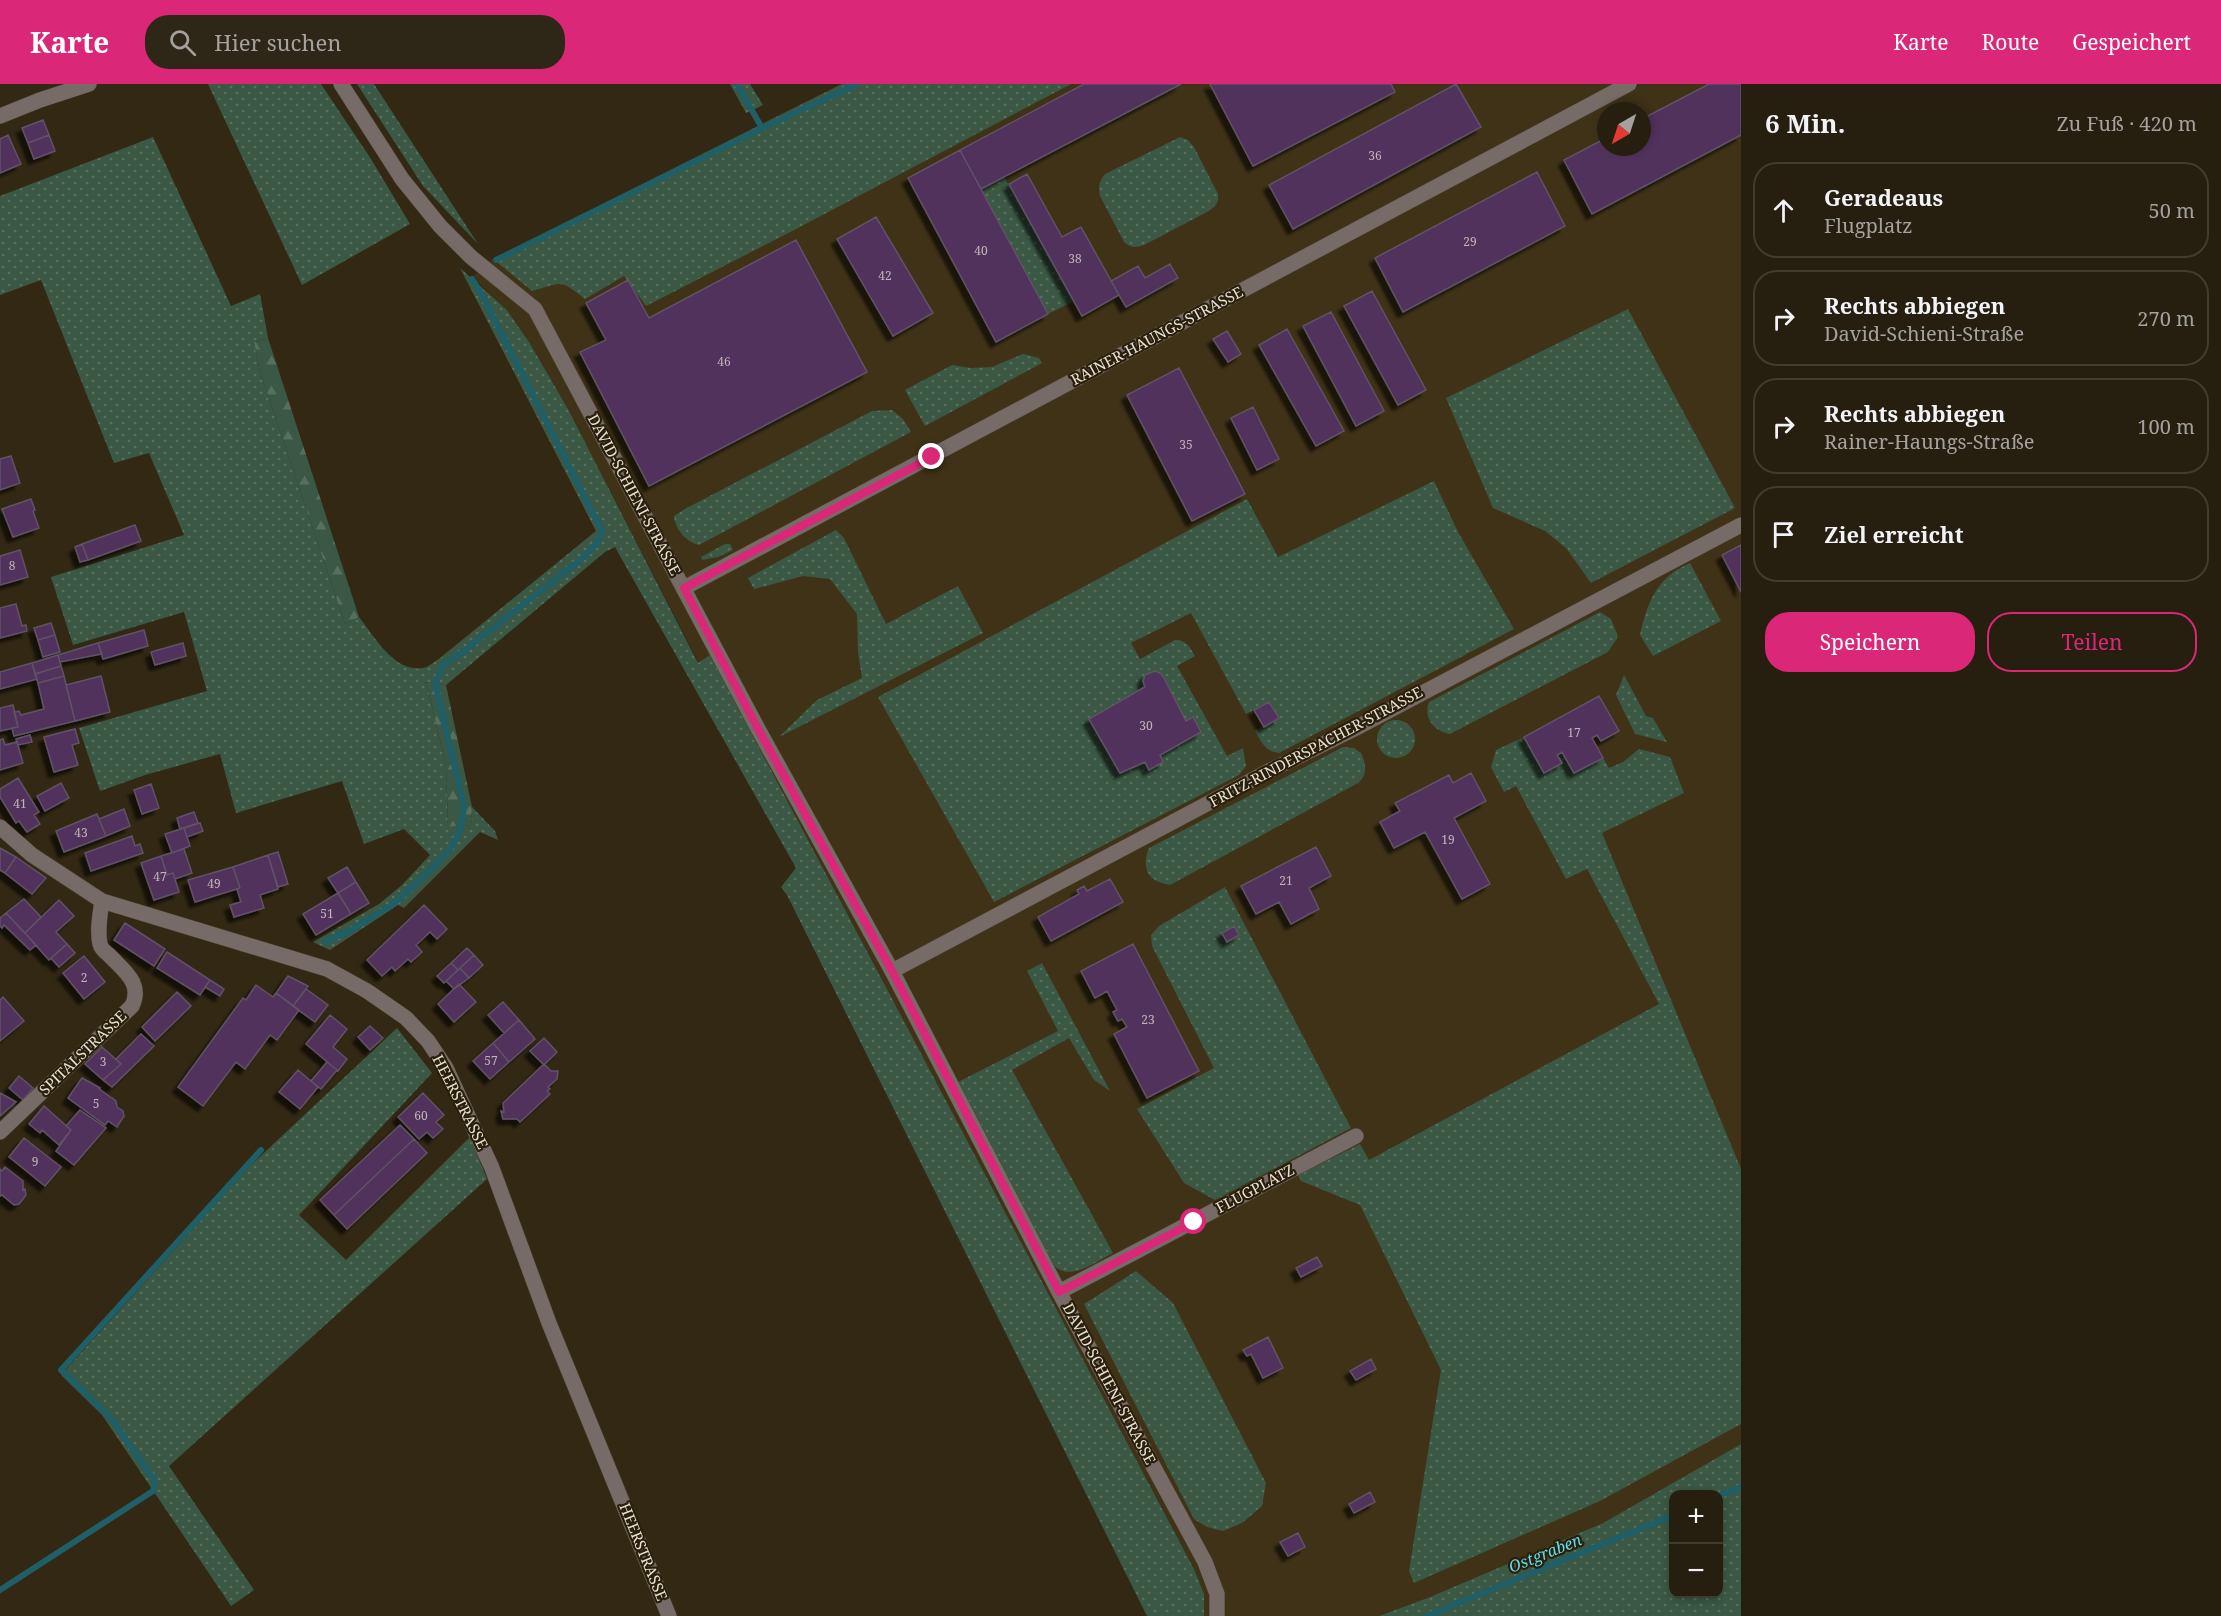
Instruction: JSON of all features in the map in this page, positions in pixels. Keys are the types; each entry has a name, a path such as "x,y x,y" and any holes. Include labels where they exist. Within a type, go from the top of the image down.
{"street":[{"path":"0,116 89,84"},
{"name":"DAVID-SCHIENI-STRASSE","path":"341,84 402,179 440,226 471,257 535,309 762,737 892,971 1059,1292 1205,1562 1217,1593 1216,1616"},
{"name":"RAINER-HAUNGS-STRASSE","path":"684,588 1629,84"},
{"name":"FRITZ-RINDERSPACHER-STRASSE","path":"892,971 1741,525"},
{"name":"HEERSTRASSE","path":"0,827 32,855 102,902 327,969 367,991 406,1018 428,1041 446,1068 492,1168 549,1323 669,1616"},
{"name":"SPITALSTRASSE","path":"0,1132 132,1006 137,996 136,987 128,976 100,946 99,924 102,902"},
{"name":"FLUGPLATZ","path":"1059,1292 1356,1136"}],"shaded area":[{"path":"842,84 1741,84 1741,1444 1603,1523 1430,1597 1379,1616 1204,1616 1204,1594 1194,1569 710,656 699,663 568,409 529,342 506,309 472,277 491,260"}],"green space":[{"path":"208,84 321,84 371,159 410,224 302,285"},
{"path":"357,84 374,84 478,244 423,186"},
{"path":"730,84 750,84 763,105 746,113"},
{"path":"842,84 1071,84 646,306 624,276 585,299 560,284 532,291 493,259"},
{"path":"153,137 231,306 260,294 268,338 254,342 260,372 345,624 359,617 386,652 403,665 413,668 423,668 440,658 596,531 460,268 506,309 529,342 568,409 698,663 710,655 1194,1569 1204,1594 1204,1616 1147,1616 781,887 796,868 615,547 605,552 446,685 424,682 428,689 446,767 448,827 471,825 472,807 495,831 498,840 480,832 404,908 398,905 330,950 313,942 379,904 402,885 430,855 404,829 364,844 342,781 236,813 220,754 145,775 100,791 79,728 207,691 184,612 73,645 51,577 184,535 149,453 114,463 41,280 0,295 0,196"},
{"path":"1180,137 1188,140 1194,147 1218,194 1217,202 1209,211 1144,245 1136,247 1129,245 1124,242 1100,196 1100,182 1105,174"},
{"path":"1004,177 1074,301 1048,314 981,189"},
{"path":"1628,309 1735,508 1591,583 1566,548 1545,531 1493,508 1446,398"},
{"path":"268,338 359,617 345,624 260,372 254,342"},
{"path":"1023,354 1039,358 1042,363 925,426 905,390 952,365 971,368 992,367"},
{"path":"892,410 903,419 911,432 699,545 686,538 679,530 674,516 685,509 872,411"},
{"path":"1434,481 1458,532 1514,629 1279,753 1267,748 1255,731 1278,718 1270,702 1246,714 1191,613 1131,643 1140,659 1175,640 1187,645 1195,656 1177,666 1227,756 1243,748 1246,766 1239,775 994,902 878,697 1247,499 1278,557"},
{"path":"836,530 844,538 886,624 958,586 983,633 779,737 817,700 862,678 858,652 857,614 830,579 803,576 754,589 748,578"},
{"path":"725,544 730,544 733,550 718,557 702,560 701,557"},
{"path":"1690,563 1721,621 1653,656 1640,635 1650,601 1661,583 1678,569"},
{"path":"1600,612 1611,619 1618,637 1608,652 1450,734 1439,730 1431,723 1428,713 1429,702"},
{"path":"1624,675 1646,716 1653,718 1667,742 1635,734 1616,695"},
{"path":"424,682 446,685 472,807 471,825 448,827 446,767 428,689"},
{"path":"1396,720 1409,726 1415,739 1409,752 1396,758 1383,752 1377,739 1383,726"},
{"path":"1524,737 1544,773 1562,763 1557,755 1562,752 1574,773 1603,758 1609,768 1623,762 1639,749 1670,757 1684,793 1602,833 1741,1169 1741,1424 1600,1501 1414,1583 1409,1571 1441,1370 1360,1205 1301,1181 1298,1175 1360,1144 1369,1160 1659,1004 1587,869 1566,879 1516,786 1504,792 1491,767 1496,750"},
{"path":"1343,747 1354,748 1363,757 1365,773 1358,783 1170,885 1156,881 1148,873 1146,862 1149,848"},
{"path":"1225,887 1351,1128 1215,1200 1184,1183 1137,1109 1214,1068 1152,946 1151,935 1159,926"},
{"path":"1042,963 1110,1091 1094,1080 1069,1038 1012,1070 1113,1253 1072,1272 1057,1268 1050,1261 956,1083 1058,1031 1027,971"},
{"path":"397,1028 432,1073 299,1215 346,1260 470,1137 487,1179 169,1466 254,1590 231,1606 102,1415 61,1375 249,1167"},
{"path":"1136,1271 1173,1303 1266,1483 1262,1506 1242,1523 1223,1531 1207,1527 1194,1519 1084,1304"},
{"path":"1741,1444 1741,1616 1379,1616 1430,1597 1603,1523"}],"building":[{"path":"1084,84 1181,84 981,189 960,150"},
{"path":"1210,84 1391,84 1395,92 1253,166"},
{"path":"1456,84 1481,127 1293,229 1269,185"},
{"path":"1709,84 1741,84 1741,135 1592,214 1564,160 1597,143 1597,156 1651,156 1651,114"},
{"path":"43,120 49,135 28,143 22,128"},
{"path":"8,135 21,164 0,173 0,139"},
{"path":"49,135 55,151 34,159 28,143"},
{"path":"960,150 1048,314 996,342 908,178"},
{"path":"1537,172 1565,226 1403,312 1375,258"},
{"path":"1027,174 1062,237 1081,227 1119,295 1082,316 1009,184"},
{"path":"876,217 933,313 893,336 837,239"},
{"path":"796,240 867,372 649,486 580,352 606,340 586,303 628,280 649,318"},
{"path":"1170,264 1178,278 1126,307 1111,281 1138,266 1145,278"},
{"path":"1372,291 1426,390 1398,405 1344,306"},
{"path":"1331,312 1384,411 1356,426 1303,326"},
{"path":"1287,329 1344,431 1316,446 1259,345"},
{"path":"1227,331 1241,354 1228,362 1213,339"},
{"path":"1179,368 1245,494 1192,521 1127,395"},
{"path":"1253,407 1279,459 1257,470 1231,418"},
{"path":"11,456 20,483 0,490 0,459"},
{"path":"31,499 39,528 13,537 2,509"},
{"path":"135,525 141,541 88,560 82,544"},
{"path":"82,544 88,560 80,562 75,547"},
{"path":"1741,545 1741,592 1722,555"},
{"path":"20,550 28,577 0,585 0,556"},
{"path":"16,604 22,626 26,625 27,631 0,638 0,608"},
{"path":"51,623 55,635 38,640 34,628"},
{"path":"144,630 148,646 103,659 98,643"},
{"path":"55,635 60,652 43,657 38,640"},
{"path":"98,643 102,654 60,662 58,655"},
{"path":"183,643 186,656 155,665 151,652"},
{"path":"58,655 61,666 35,674 32,663"},
{"path":"32,663 37,679 0,689 0,672"},
{"path":"61,666 64,676 38,683 35,674"},
{"path":"1155,671 1164,678 1186,721 1193,717 1201,732 1160,755 1163,762 1149,770 1145,762 1120,773 1089,719 1145,687 1143,681 1145,675"},
{"path":"64,676 75,721 14,736 12,728 18,727 14,712 19,711 21,715 44,709 38,683"},
{"path":"101,676 110,712 75,721 66,685"},
{"path":"1599,696 1619,731 1601,741 1597,735 1592,738 1603,758 1574,773 1562,752 1557,755 1562,763 1544,773 1524,737"},
{"path":"1269,702 1279,718 1264,727 1254,710"},
{"path":"13,705 18,727 0,731 0,708"},
{"path":"75,729 79,743 72,745 78,765 54,772 44,737"},
{"path":"30,735 32,742 18,745 16,739"},
{"path":"3,739 5,745 17,742 23,763 0,770 0,740"},
{"path":"1471,773 1486,801 1454,818 1490,884 1462,899 1425,832 1394,848 1380,822 1400,811 1395,803 1449,775 1453,783"},
{"path":"18,778 39,812 34,815 40,824 27,832 19,821 16,823 0,797 0,789"},
{"path":"61,783 69,798 45,811 37,796"},
{"path":"151,784 159,808 142,814 134,790"},
{"path":"124,809 130,826 106,836 99,819"},
{"path":"194,812 198,823 180,829 177,818"},
{"path":"97,814 106,836 64,852 56,831"},
{"path":"200,823 203,831 187,837 184,828"},
{"path":"184,828 190,846 172,853 165,834"},
{"path":"132,836 135,846 140,844 143,853 91,871 85,853"},
{"path":"1316,847 1331,876 1309,888 1319,909 1291,924 1279,902 1256,914 1241,886"},
{"path":"0,848 16,857 5,873 0,870"},
{"path":"184,849 192,873 175,879 173,873 167,875 161,856"},
{"path":"278,852 288,884 278,887 268,855"},
{"path":"268,855 278,889 260,895 264,908 234,917 230,905 241,902 237,889 240,888 233,867"},
{"path":"161,856 167,875 173,873 179,892 154,900 141,863"},
{"path":"16,857 46,878 32,894 5,873"},
{"path":"233,867 240,888 195,902 188,880"},
{"path":"347,867 356,882 338,893 328,878"},
{"path":"1110,879 1123,902 1051,941 1038,917 1079,894 1077,890 1084,886 1087,891"},
{"path":"356,882 369,903 351,914 338,893"},
{"path":"338,893 351,914 316,935 303,914"},
{"path":"24,899 41,917 25,933 6,913"},
{"path":"59,900 74,916 56,932 67,944 49,960 25,933"},
{"path":"424,905 447,929 437,939 430,932 416,945 422,952 411,962 408,959 395,971 392,967 382,976 367,960"},
{"path":"6,913 36,945 30,950 4,925 2,928 0,926 0,918"},
{"path":"125,923 165,949 154,966 114,940"},
{"path":"1234,926 1239,935 1227,942 1222,933"},
{"path":"67,944 75,953 59,967 51,958"},
{"path":"1133,944 1199,1071 1147,1098 1114,1034 1127,1027 1122,1019 1118,1021 1113,1012 1117,1010 1107,991 1095,998 1081,971"},
{"path":"467,948 474,955 458,970 451,963"},
{"path":"167,952 210,980 200,995 157,968"},
{"path":"474,955 483,965 469,978 460,968"},
{"path":"84,956 105,982 84,999 63,973"},
{"path":"451,963 458,970 444,983 437,976"},
{"path":"460,968 469,978 454,989 446,981"},
{"path":"288,976 308,986 293,1006 276,993"},
{"path":"210,980 224,989 220,996 205,987"},
{"path":"459,984 476,1002 454,1022 438,1004"},
{"path":"256,985 273,997 276,993 299,1010 277,1040 270,1035 245,1069 236,1062 203,1106 178,1087 243,998 246,1000"},
{"path":"306,989 328,1005 315,1022 293,1006"},
{"path":"177,992 191,1006 155,1041 142,1027"},
{"path":"3,997 24,1021 0,1041 0,1000"},
{"path":"503,1002 519,1020 504,1033 488,1015"},
{"path":"330,1015 347,1029 333,1047 347,1059 338,1071 306,1044"},
{"path":"519,1020 535,1039 509,1062 493,1043"},
{"path":"370,1026 383,1038 370,1050 358,1037"},
{"path":"141,1034 154,1046 112,1087 103,1080 121,1064 116,1059"},
{"path":"544,1038 557,1052 544,1065 530,1051"},
{"path":"493,1043 509,1062 490,1079 473,1061"},
{"path":"102,1047 121,1064 103,1080 85,1064"},
{"path":"327,1062 337,1070 321,1089 311,1081"},
{"path":"544,1064 551,1071 558,1071 557,1079 548,1087 550,1089 547,1091 550,1094 520,1122 517,1119 503,1119 501,1111 504,1112 503,1103"},
{"path":"298,1070 318,1087 300,1109 279,1092"},
{"path":"19,1076 33,1088 23,1100 9,1088"},
{"path":"82,1078 100,1088 116,1101 117,1107 123,1111 124,1116 117,1127 108,1121 105,1125 68,1098"},
{"path":"0,1093 16,1102 0,1116"},
{"path":"423,1093 444,1115 436,1122 443,1129 433,1138 427,1132 419,1139 398,1117"},
{"path":"44,1106 71,1130 59,1145 42,1130 40,1133 29,1124"},
{"path":"80,1110 106,1128 74,1165 56,1151 71,1130 66,1126"},
{"path":"400,1125 414,1139 334,1215 320,1200"},
{"path":"24,1138 61,1167 45,1186 9,1157"},
{"path":"414,1139 427,1153 347,1229 334,1215"},
{"path":"5,1167 23,1181 23,1190 25,1189 26,1195 19,1204 14,1205 2,1195 0,1196 0,1169 2,1171"},
{"path":"1317,1257 1322,1266 1301,1277 1296,1268"},
{"path":"1268,1337 1283,1368 1263,1378 1251,1354 1247,1356 1243,1350"},
{"path":"1371,1359 1376,1369 1356,1380 1350,1371"},
{"path":"1370,1492 1375,1502 1354,1513 1349,1504"},
{"path":"1298,1533 1305,1547 1288,1556 1280,1542"}],"waterway":[{"path":"496,260 762,128 737,84"},
{"path":"762,128 857,84"},
{"path":"325,942 351,930 391,906 433,868 452,846 460,831 464,807 435,683 444,664 464,651 585,556 597,543 602,531 472,279"},
{"path":"0,1590 153,1491 155,1481 110,1417 61,1370 261,1150"},
{"name":"Ostgraben","path":"1723,1494 1741,1487"},
{"name":"Ostgraben","path":"1427,1616 1669,1517"}],"route":[{"path":"932,457 684,588 757,727 892,971 1059,1292 1194,1222"}]}
